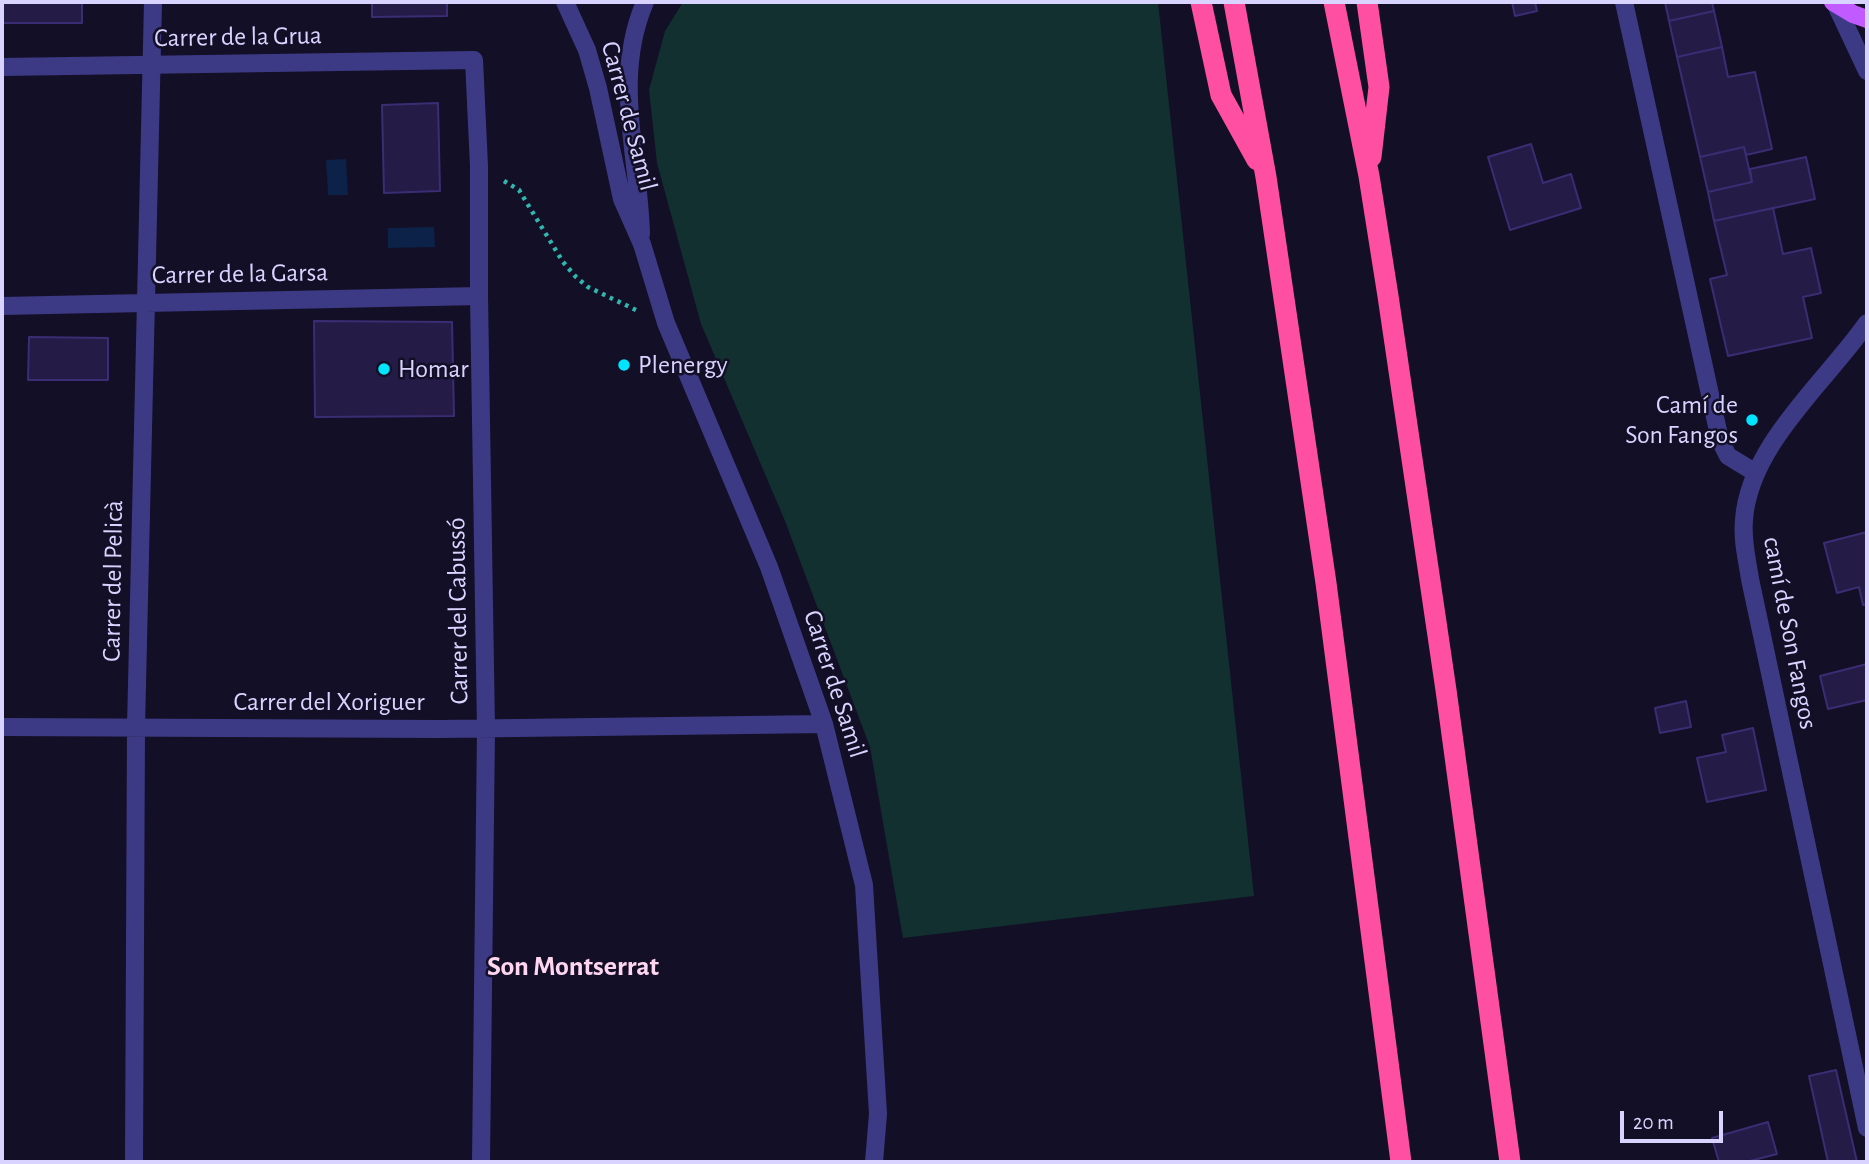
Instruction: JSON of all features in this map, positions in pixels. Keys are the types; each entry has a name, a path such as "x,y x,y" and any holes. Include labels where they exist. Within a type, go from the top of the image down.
{"highway":[{"path":"1201,2 1221,95 1266,177"},
{"path":"1234,2 1266,177 1326,583 1401,1162"},
{"path":"1334,2 1369,176 1442,662 1510,1162"},
{"path":"1367,2 1379,87 1369,176"}],"main road":[{"path":"1834,3 1867,19"}],"street":[{"name":"Carrer del Pelicà","path":"134,1162 136,727 153,2"},
{"name":"Carrer de Samil","path":"565,2 587,50 622,199 642,244 666,323 769,567 824,724 864,885 878,1114 874,1162"},
{"name":"Carrer de Samil","path":"642,244 640,196 627,96 632,46 637,21 645,2"},
{"path":"1624,2 1720,440 1728,456 1756,473"},
{"path":"1834,3 1867,71"},
{"name":"Carrer de la Grua","path":"2,67 474,60"},
{"name":"Carrer del Cabussó","path":"474,60 479,166 486,729 481,1162"},
{"name":"Carrer de la Garsa","path":"2,306 479,296"},
{"name":"camí de Son Fangos","path":"1867,323 1783,431 1756,473 1744,521 1748,565 1867,1128"},
{"name":"Carrer del Xoriguer","path":"2,727 486,729 824,724"}],"path":[{"path":"479,166 519,190 563,262 588,288 666,323"}],"green space":[{"path":"683,2 1158,2 1254,896 903,938 870,747 785,521 701,324 657,163 649,90 665,31"}],"water":[{"path":"346,159 348,195 328,195 326,160"},
{"path":"434,227 435,247 388,248 388,228"}],"building":[{"path":"2,2 82,2 82,23 2,23"},
{"path":"372,2 447,2 447,16 372,17"},
{"path":"1512,2 1535,2 1537,11 1515,16"},
{"path":"1665,2 1712,2 1714,11 1669,21"},
{"path":"1714,11 1722,47 1677,57 1669,21"},
{"path":"1722,47 1728,77 1755,72 1772,149 1746,155 1744,147 1700,157 1677,57"},
{"path":"438,103 440,191 384,193 382,105"},
{"path":"1531,144 1543,183 1571,174 1581,208 1510,230 1488,157"},
{"path":"1744,147 1752,182 1708,192 1700,157"},
{"path":"1806,157 1815,199 1714,221 1708,192 1752,182 1750,169"},
{"path":"1773,208 1783,254 1811,248 1821,293 1803,297 1812,338 1728,356 1710,279 1727,275 1714,221"},
{"name":"Homar","path":"314,321 452,322 454,416 315,417"},
{"path":"29,337 108,338 108,380 28,380"},
{"path":"1867,532 1867,604 1863,605 1859,587 1837,593 1824,543"},
{"path":"1867,664 1867,700 1828,709 1820,676"},
{"path":"1686,701 1691,727 1660,733 1655,708"},
{"path":"1753,728 1766,790 1707,802 1697,758 1726,752 1722,735"},
{"path":"1836,1070 1857,1162 1828,1162 1809,1076"},
{"path":"1768,1122 1777,1154 1746,1162 1719,1162 1712,1138"}],"place":[{"name":"Plenergy","path":"624,365"},
{"name":"Homar","path":"384,369"},
{"name":"Camí de Son Fangos","path":"1752,420"}],"district":[{"name":"Son Montserrat","path":"573,967"}]}
